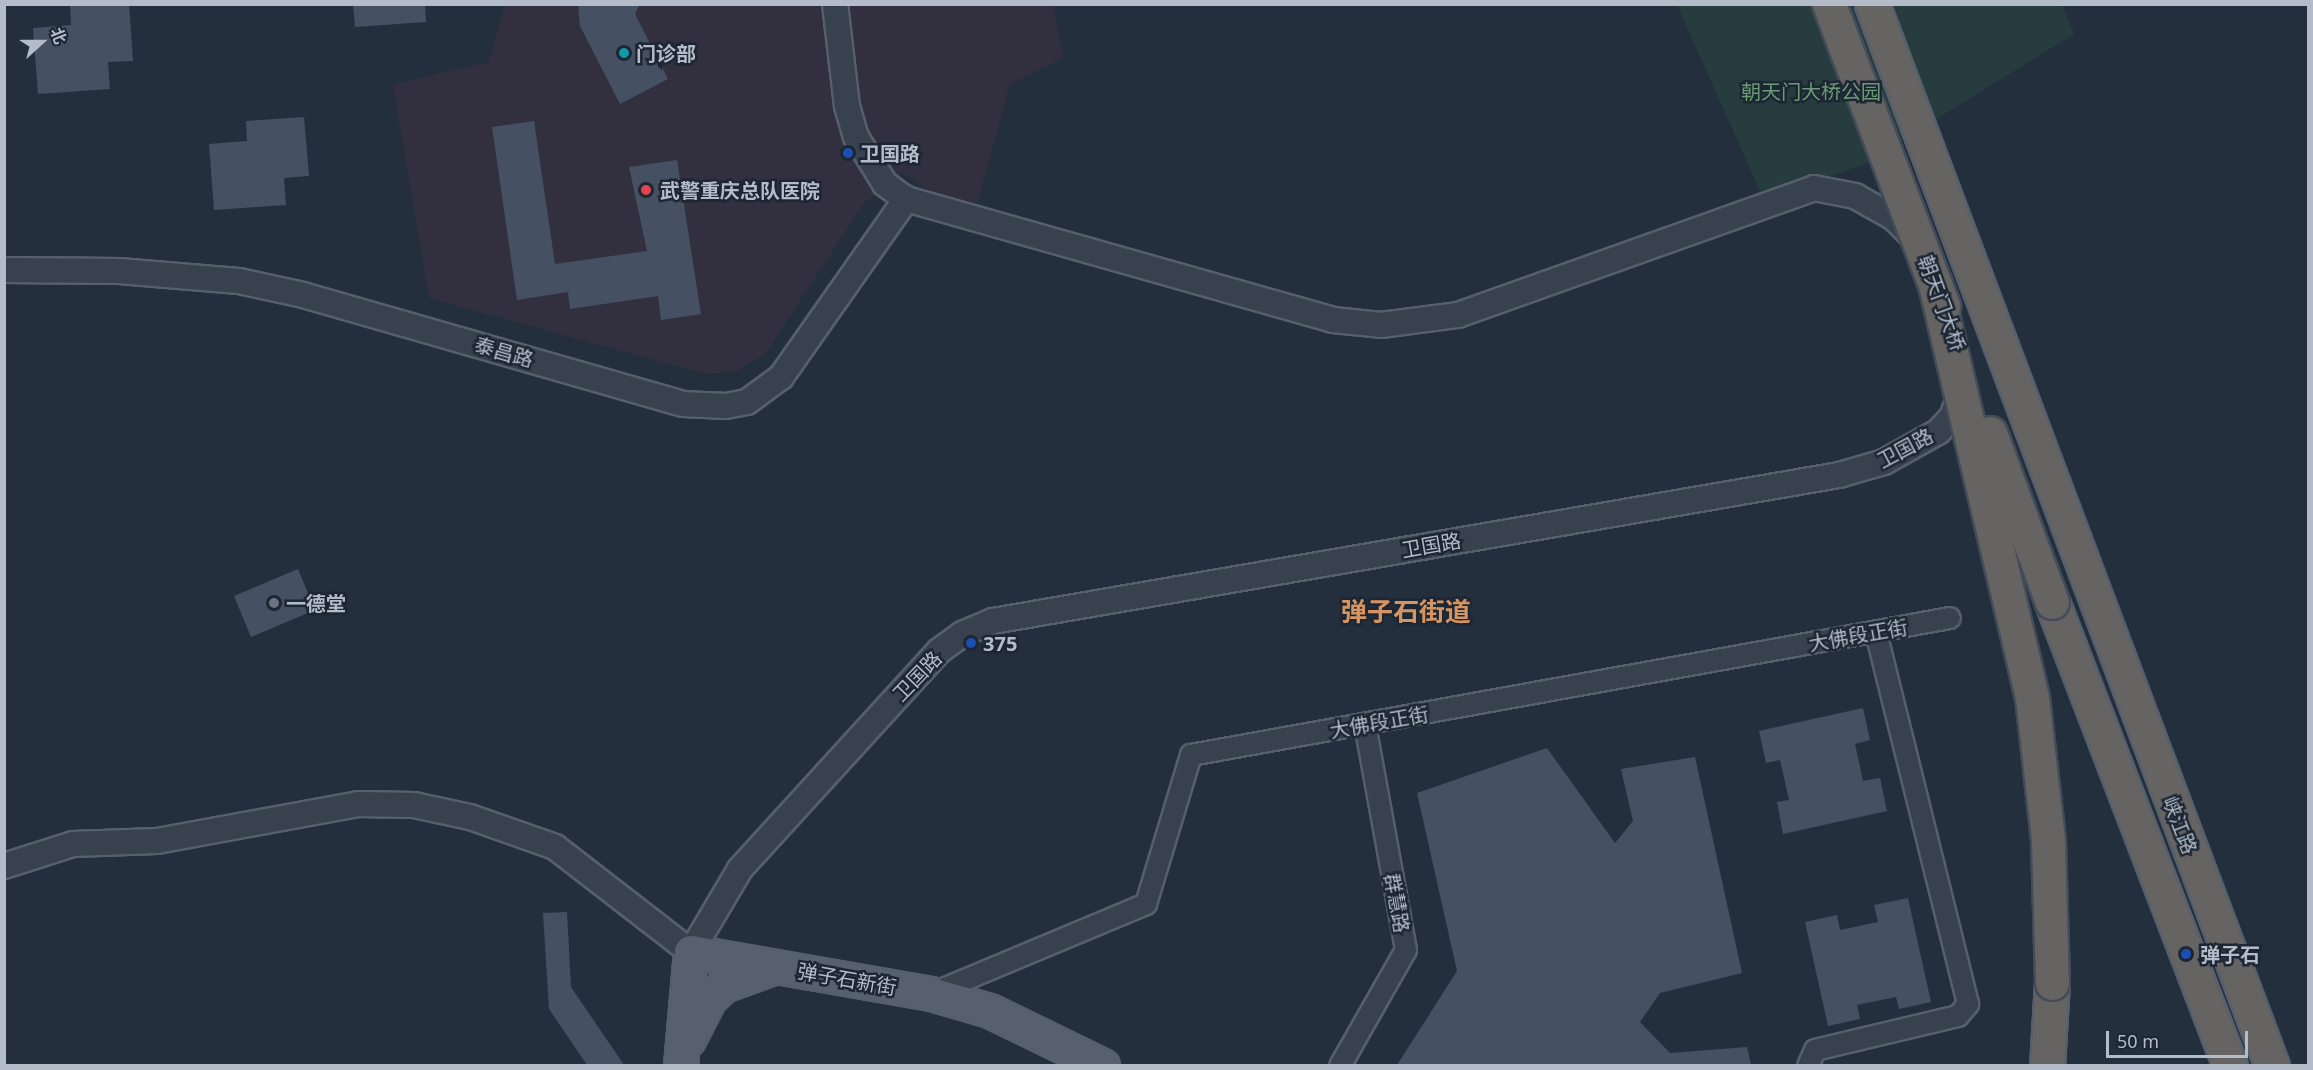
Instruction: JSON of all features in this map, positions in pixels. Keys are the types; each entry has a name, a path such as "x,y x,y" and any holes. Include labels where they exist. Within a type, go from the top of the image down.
{"highway":[{"name":"朝天门大桥","path":"1829,4 2052,602"},
{"name":"朝天门大桥","path":"1872,4 2041,462 2095,583"},
{"path":"1935,285 2032,697 2048,840 2052,983 2048,1065"},
{"path":"2095,583 2297,1065"},
{"name":"峡江路","path":"2095,583 2272,1065"},
{"name":"峡江路","path":"2052,602 2230,1065"}],"main road":[{"name":"弹子石新街","path":"691,952 931,994 990,1011 1104,1065"},
{"path":"682,1060 691,952"},
{"path":"682,1060 700,1016 724,986 778,967"}],"street":[{"name":"卫国路","path":"691,952 740,869 939,651 962,634 993,621 1839,475 1884,462 1938,432 1952,417 1966,378 1957,324 1926,250 1894,218 1855,196 1814,188 1458,315 1381,325 1333,320 906,199 885,184 856,137 847,106 835,4"},
{"name":"泰昌路","path":"4,270 119,271 239,281 303,295 683,404 726,406 747,402 781,377 906,199"},
{"name":"大佛段正街","path":"931,994 1146,904 1191,755 1950,618"},
{"path":"1808,1065 1815,1050 1959,1016 1968,1004 1876,632"},
{"name":"群慧路","path":"1340,1065 1406,950 1365,724"},
{"path":"4,866 73,844 157,841 359,804 414,805 470,817 555,847 691,952"}],"shaded area":[{"name":"武警重庆总队医院","path":"505,4 1053,5 1063,58 1010,84 977,205 934,194 902,172 863,204 766,353 737,371 706,374 429,298 393,84 489,62"}],"green space":[{"name":"朝天门大桥公园","path":"1677,5 2062,5 2074,34 1862,165 1764,200"}],"building":[{"path":"129,4 133,61 108,62 110,89 38,94 33,28 71,25 70,5"},
{"path":"353,4 425,4 426,22 355,27"},
{"name":"门诊部","path":"578,4 640,4 635,14 668,79 620,104 580,26"},
{"path":"304,117 309,176 284,178 286,205 214,210 209,144 247,141 246,121"},
{"path":"534,121 555,264 647,251 629,167 677,160 701,314 661,320 658,296 570,309 568,292 517,300 492,127"},
{"name":"一德堂","path":"298,569 315,610 251,637 234,596"},
{"path":"1863,708 1870,740 1855,744 1863,781 1880,778 1887,811 1783,834 1777,802 1789,800 1780,760 1766,763 1759,731"},
{"path":"1547,748 1615,843 1633,821 1621,769 1695,757 1742,973 1660,993 1640,1022 1670,1053 1747,1047 1751,1065 1397,1065 1457,971 1417,793"},
{"path":"1908,898 1931,1002 1899,1009 1896,997 1857,1005 1860,1019 1828,1026 1805,922 1837,915 1840,930 1878,922 1874,905"},
{"path":"567,912 571,987 624,1065 587,1065 549,1009 543,913"}],"place":[{"name":"门诊部","path":"624,53"},
{"name":"卫国路","path":"848,153"},
{"name":"武警重庆总队医院","path":"646,190"},
{"name":"一德堂","path":"274,603"},
{"name":"375","path":"971,643"},
{"name":"弹子石","path":"2186,954"}],"district":[{"name":"弹子石街道","path":"1406,612"}]}
